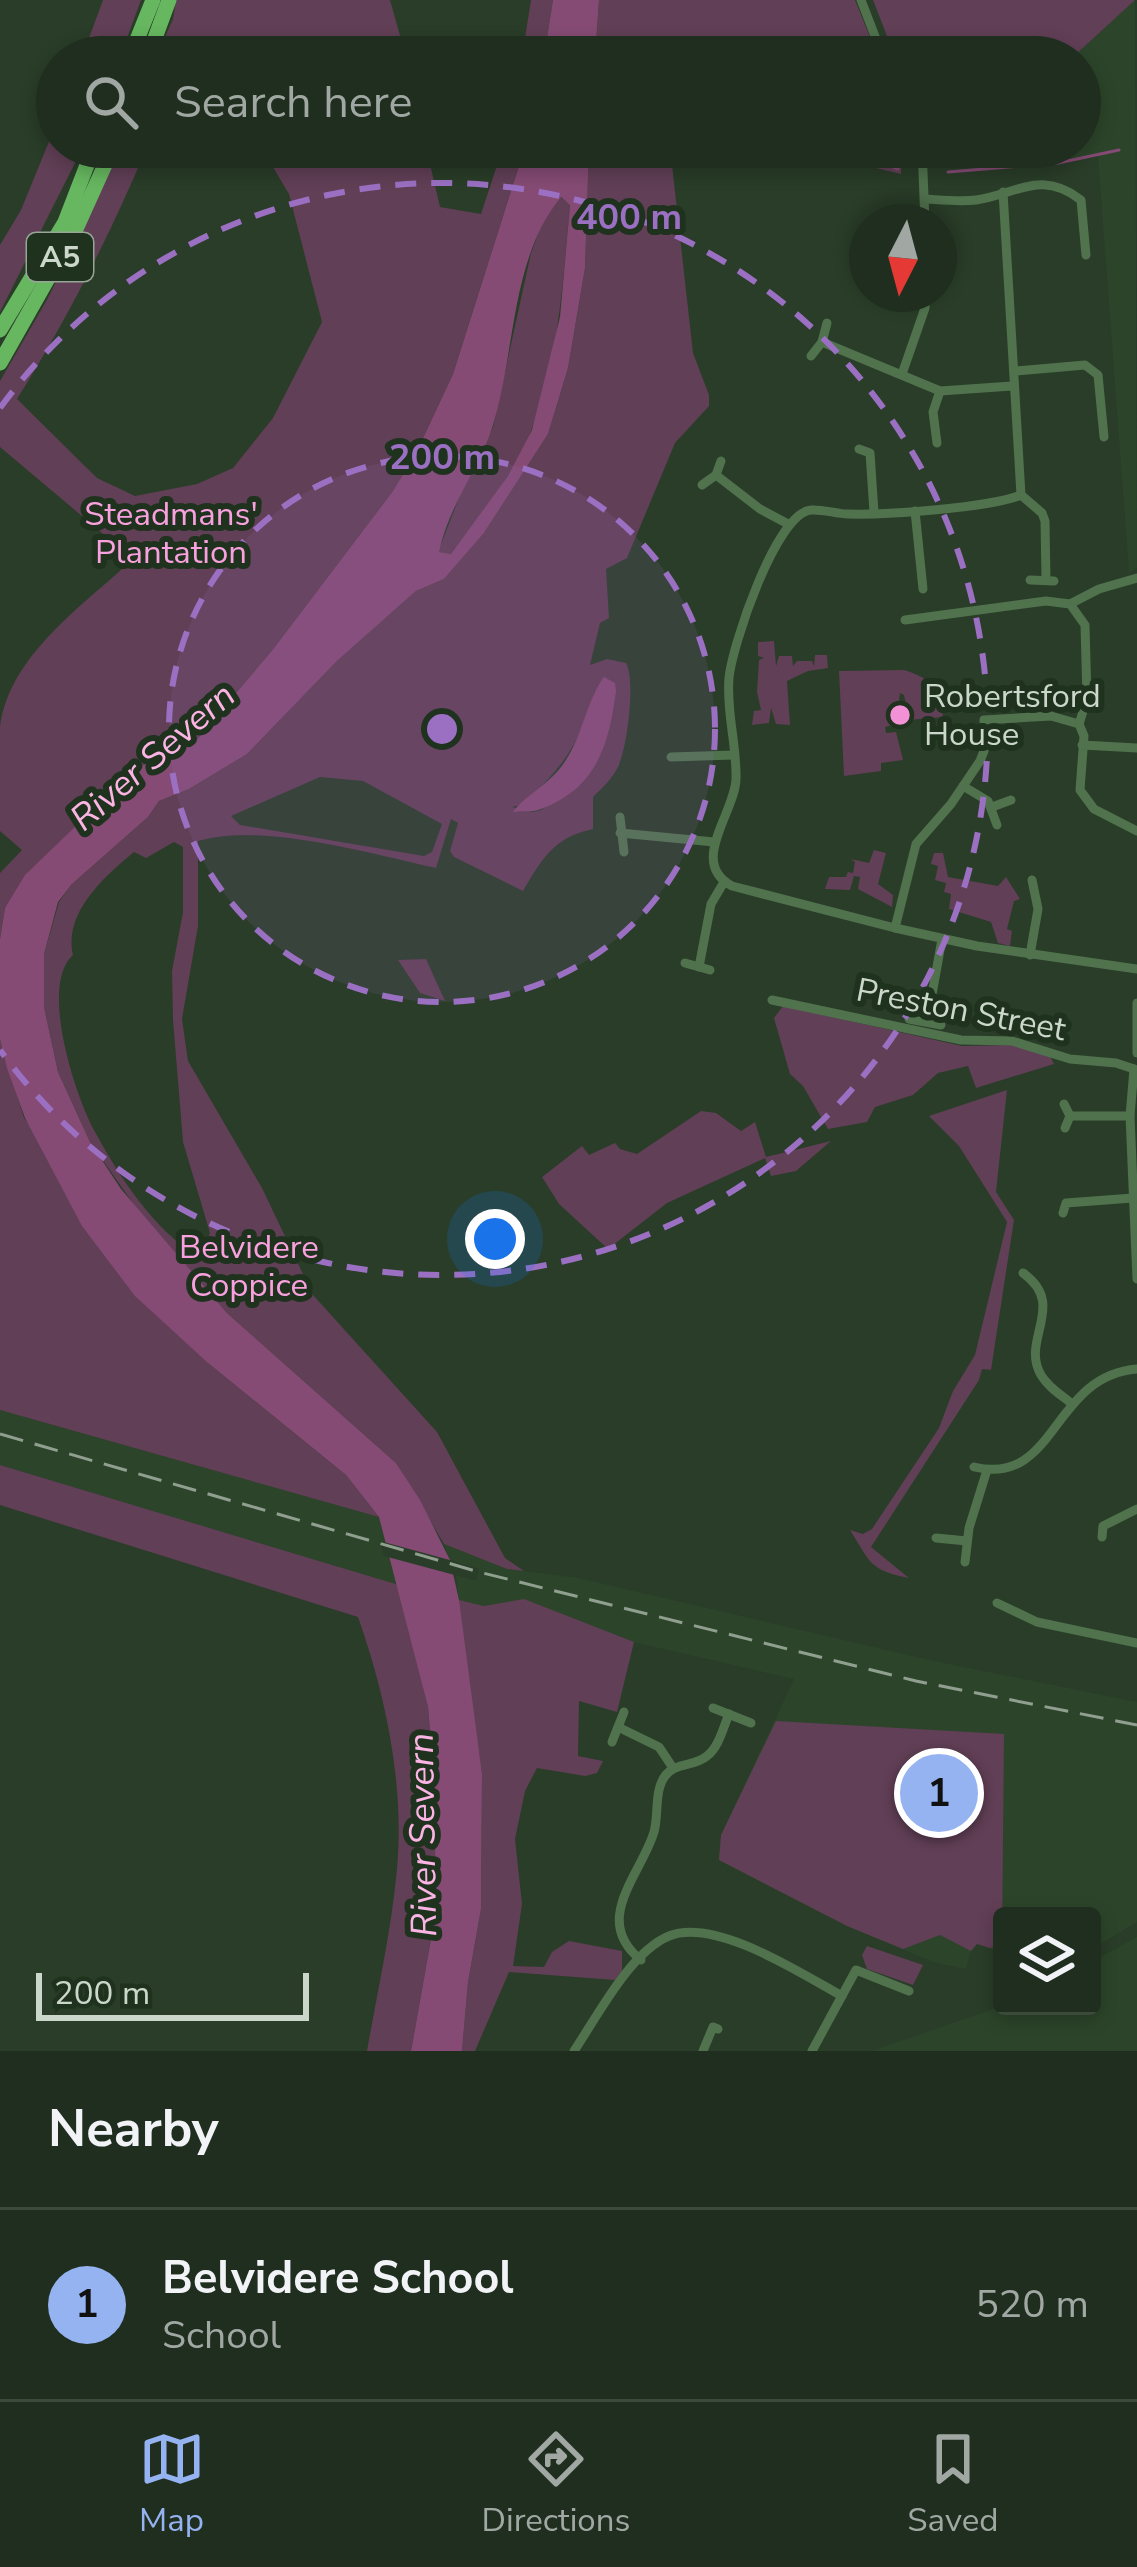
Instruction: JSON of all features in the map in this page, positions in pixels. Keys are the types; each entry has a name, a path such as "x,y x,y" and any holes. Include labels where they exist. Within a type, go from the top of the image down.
{"highway":[{"path":"138,36 153,0"},
{"path":"156,36 169,0"},
{"name":"A5","path":"0,330 64,222 86,168"},
{"name":"A5","path":"0,363 76,229 104,168"}],"street":[{"path":"861,0 876,36"},
{"path":"924,168 926,204"},
{"path":"926,200 976,200 1034,184 1070,191 1081,200 1086,255"},
{"path":"1003,192 1021,495 1046,521 1050,580 1030,580"},
{"path":"1085,237 1100,237"},
{"path":"902,374 924,312"},
{"path":"811,356 822,342 827,323"},
{"path":"822,342 940,391 1012,386"},
{"path":"1016,370 1085,364 1093,368 1098,375 1104,437"},
{"path":"937,443 933,412 940,391"},
{"path":"1103,420 1118,419"},
{"path":"859,448 870,453 874,512"},
{"path":"702,485 716,475 721,460"},
{"path":"716,475 788,524"},
{"path":"1021,495 915,511 811,510 788,524 753,592 733,657 729,708 732,805 714,842 714,867 724,882 895,928 1030,955 1137,969"},
{"path":"915,511 922,589"},
{"path":"905,620 1046,601 1070,604 1132,580 1132,596"},
{"path":"1070,604 1085,626 1087,699 1079,724 1084,736 1080,790 1086,801 1137,831"},
{"path":"993,608 993,625"},
{"path":"895,928 917,842 944,814 983,756 984,720 1051,716 1079,724"},
{"path":"1082,746 1137,748"},
{"path":"671,757 734,755"},
{"path":"963,786 988,801 997,825"},
{"path":"992,807 1011,800"},
{"path":"620,817 624,852"},
{"path":"620,833 714,842"},
{"path":"1030,955 1037,897 1032,880"},
{"path":"686,962 705,968 711,904 724,882"},
{"path":"1037,897 1054,894"},
{"path":"927,1022 942,939"},
{"name":"Preston Street","path":"772,1000 961,1040 1012,1041 1070,1060 1135,1067"},
{"path":"1137,1004 1137,1053"},
{"path":"909,1019 941,1025"},
{"path":"1135,1067 1130,1116 1137,1280"},
{"path":"1064,1105 1070,1116"},
{"path":"1070,1116 1130,1116"},
{"path":"1065,1128 1070,1116"},
{"path":"1064,1204 1134,1196"},
{"path":"1043,1271 1028,1277 1044,1303 1036,1350 1039,1371 1071,1402"},
{"path":"974,1467 1018,1466 1029,1459 1071,1402 1099,1378 1137,1370"},
{"path":"965,1562 987,1470"},
{"path":"1099,1528 1137,1510"},
{"path":"936,1538 967,1541"},
{"path":"997,1604 1011,1605 1037,1622 1137,1643"},
{"path":"713,1708 751,1723"},
{"path":"612,1742 624,1712"},
{"path":"640,1960 621,1936 621,1907 626,1887 664,1813 662,1781 673,1768 711,1753 729,1714"},
{"path":"618,1727 658,1747 673,1768"},
{"path":"574,2051 610,1995 640,1960 670,1936 698,1932 764,1954 842,1996"},
{"path":"812,2051 858,1966 901,1991"},
{"path":"703,2051 713,2027"}],"shaded area":[{"path":"553,0 599,0 596,36 547,36"},
{"path":"1135,0 1137,568 1129,572 1099,168 1101,36 1096,36"},
{"path":"518,168 588,168 585,268 568,368 548,434 484,533 444,579 416,591 337,661 247,754 159,801 148,817 72,884 58,902 44,954 44,1007 58,1072 90,1142 121,1189 227,1313 396,1463 450,1560 482,1774 481,1909 462,2051 411,2051 436,1911 434,1779 428,1707 379,1517 346,1475 208,1363 135,1296 82,1226 25,1118 0,1039 0,939 5,908 25,875 136,768 194,743 274,648 393,491 453,374","holes":["561,197 570,205 560,317 532,430 508,476 451,554 439,552 493,425 532,248"]},
{"path":"604,677 615,683 616,691 597,762 560,800 537,810 513,812 564,763"},
{"path":"0,1410 379,1517 399,1585 0,1465"},
{"path":"444,1544 507,1569 578,1578 934,1661 1137,1702 1137,1922 1101,1944 1101,1907 993,1907 993,1950 977,1944 966,1969 933,1962 847,1926 719,1860 721,1835 794,1679 633,1642 524,1600 484,1606 459,1600 456,1575 476,1581 479,1569 450,1560"},
{"path":"1137,1937 1137,2051 872,2051 993,2009 993,2015 1101,2015 1101,1957"}],"green space":[{"path":"103,0 141,0 128,36 90,36"},
{"path":"176,0 390,0 400,36 165,36"},
{"path":"531,0 553,0 547,36 525,36"},
{"path":"599,0 855,0 870,36 596,36"},
{"path":"873,0 1135,0 1096,36 887,36"},
{"path":"38,168 72,168 0,312 0,245"},
{"name":"Steadmans' Plantation","path":"111,168 138,168 87,276 17,399 97,478 135,496 197,484 233,468 273,418 322,322 289,194 274,168 431,168 440,207 481,214 496,168 518,168 453,374 393,491 274,648 194,743 136,768 5,908 0,939 0,873 22,850 0,831 0,727 6,701 33,654 133,559 0,447 0,381 48,298"},
{"name":"Belvidere Coppice","path":"588,168 672,168 693,353 709,406 675,443 627,558 606,569 609,618 600,623 590,665 607,659 626,663 630,699 618,767 593,797 593,829 559,844 523,891 454,857 450,851 458,823 451,819 436,868 284,838 223,836 198,841 198,926 182,1019 188,1061 262,1188 313,1295 437,1432 505,1558 524,1571 444,1544 396,1463 227,1313 144,1219 90,1142 58,1072 44,1007 44,954 59,902 72,884 148,817 159,801 247,754 337,661 416,591 444,579 484,533 548,434 568,368 585,268","holes":["595,690 583,780 541,810 512,807 521,805 559,767 583,726","320,777 363,781 442,824 432,852 424,856 240,825 231,816","174,842 183,847 183,912 172,971 183,1142 210,1233 199,1256 167,1233 103,1147 78,1092 60,1014 59,990 63,970 73,955 74,925 80,910 99,884 134,852 146,858"]},
{"path":"560,197 570,204 565,262 554,348 540,404 524,448 496,496 451,554 438,552 493,427 531,253 544,218"},
{"path":"774,641 776,666 779,656 792,656 793,666 797,661 812,661 814,666 815,655 827,655 828,668 787,681 790,725 776,724 771,708 769,723 752,725 754,711 761,710 757,692 759,660 764,658 758,656 758,642"},
{"path":"904,670 932,686 943,717 909,720 900,693 898,709 891,710 893,725 885,727 886,733 896,732 903,760 881,763 881,771 844,776 839,671"},
{"path":"874,850 886,853 878,884 893,895 892,907 858,889 860,877 854,876 850,890 825,889 829,877 853,873 851,859 869,863"},
{"path":"934,853 943,853 948,877 998,886 1006,877 1020,899 1014,901 1007,929 1012,931 1010,946 998,943 991,922 949,909 951,894 944,892 946,883 935,880"},
{"path":"426,959 445,1001 420,993 398,960"},
{"path":"783,1006 962,1046 1013,1045 1050,1056 1054,1064 976,1088 968,1066 938,1073 913,1095 875,1107 867,1122 828,1129 803,1086 790,1074 774,1018"},
{"path":"0,1039 24,1118 208,1363 346,1475 379,1517 0,1410"},
{"path":"1007,1090 996,1192 1014,1220 991,1370 982,1369 871,1547 909,1578 872,1563 850,1530 863,1534 872,1529 939,1428 953,1391 975,1355 1007,1222 959,1146 929,1116"},
{"path":"701,1111 716,1113 741,1131 755,1122 766,1157 831,1141 796,1171 771,1176 765,1158 667,1203 608,1249 559,1204 542,1177 582,1146 589,1155 615,1143 637,1154"},
{"path":"0,1465 399,1585 428,1707 434,1779 436,1911 411,2051 367,2051 393,1900 398,1813 392,1746 358,1617 0,1505"},
{"path":"524,1599 634,1642 617,1712 579,1701 578,1756 603,1761 597,1773 585,1776 537,1768 525,1791 515,1839 522,1904 513,1966 544,1967 552,1952 569,1941 622,1951 622,1971 615,1980 509,1972 475,2051 462,2051 481,1909 482,1774 459,1600 484,1606"},
{"path":"776,1721 1004,1734 1002,1907 993,1907 993,1947 977,1944 971,1951 940,1935 903,1949 847,1926 719,1860 721,1835"},
{"path":"867,1946 923,1965 913,1985 867,1969 862,1955"}],"pier":[{"path":"380,1541 457,1562 462,1577 384,1556"}],"waterway":[{"path":"1101,154 1119,150"},
{"path":"948,172 997,168"}],"railway":[{"path":"0,1434 479,1572 916,1681 1137,1725"}],"place":[{"name":"Robertsford House","path":"900,715"},
{"name":"Belvidere School","path":"939,1793"}],"water label":[{"name":"River Severn","path":"153,757"},
{"name":"River Severn","path":"423,1835"}]}
